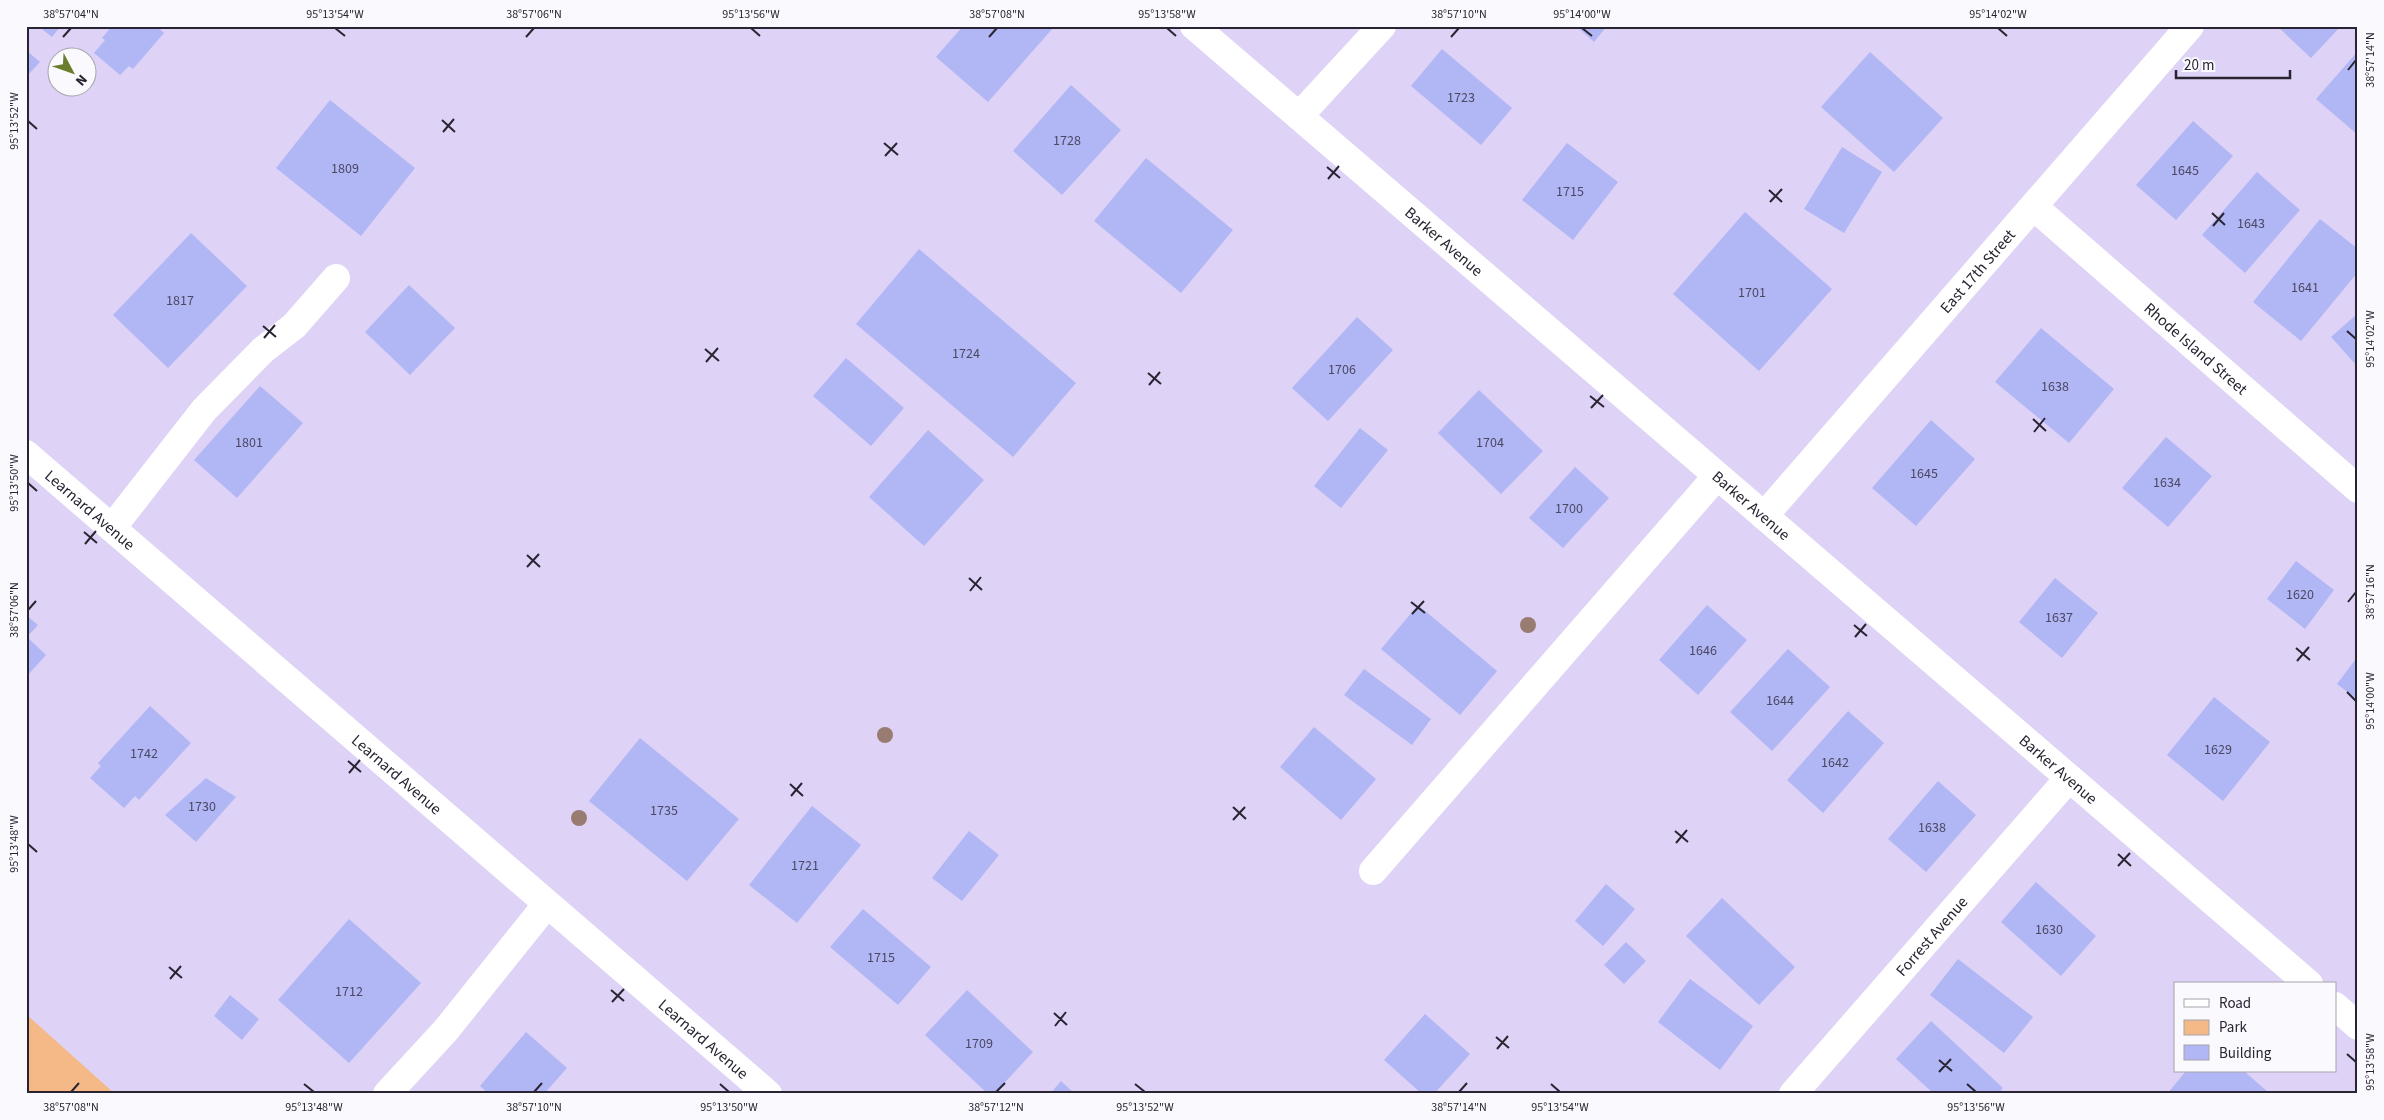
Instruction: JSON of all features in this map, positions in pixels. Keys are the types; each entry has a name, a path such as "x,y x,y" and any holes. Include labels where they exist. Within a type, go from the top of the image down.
{"street":[{"name":"Barker Avenue","path":"1194,26 2307,982"},
{"path":"1299,116 1382,26"},
{"name":"East 17th Street","path":"1764,516 2190,26"},
{"name":"Rhode Island Street","path":"2034,207 2358,489"},
{"path":"112,528 204,410 263,350 294,326 336,278"},
{"name":"Learnard Avenue","path":"26,454 768,1094"},
{"path":"1373,871 1717,476"},
{"name":"Forrest Avenue","path":"1794,1094 2069,778"},
{"path":"387,1094 446,1030 546,904"},
{"path":"2336,1007 2358,1026"}],"green space":[{"path":"26,1014 115,1094 26,1094"}],"building":[{"path":"38,26 61,26 52,37"},
{"path":"112,26 157,26 164,33 133,69 129,66 120,75 98,56 98,48 105,40 102,38"},
{"path":"963,26 1051,26 1053,28 988,102 936,57"},
{"path":"1576,26 1607,26 1594,42"},
{"path":"2277,26 2341,26 2311,58"},
{"path":"1442,49 1512,108 1481,145 1411,86"},
{"path":"26,50 40,62 26,77"},
{"path":"2358,51 2358,135 2316,99"},
{"path":"1870,52 1943,118 1894,172 1821,107"},
{"path":"1071,85 1121,130 1062,195 1013,151"},
{"path":"330,100 415,168 361,236 276,168"},
{"path":"2193,121 2233,156 2176,220 2136,185"},
{"path":"1567,143 1618,182 1573,240 1522,200"},
{"path":"1842,147 1882,172 1844,233 1804,209"},
{"path":"1146,158 1233,230 1181,293 1094,221"},
{"path":"2257,172 2300,210 2245,273 2202,235"},
{"path":"1745,212 1832,289 1759,371 1673,294"},
{"path":"2320,219 2358,249 2358,272 2301,341 2253,302"},
{"path":"191,233 247,286 168,368 113,315"},
{"path":"919,249 1076,383 1013,457 856,324"},
{"path":"409,285 455,328 410,375 365,332"},
{"path":"2358,313 2358,367 2331,337"},
{"path":"1357,317 1393,350 1328,421 1292,388"},
{"path":"2041,328 2114,389 2069,443 1995,382"},
{"path":"846,358 904,408 871,446 813,396"},
{"path":"260,386 303,423 237,498 194,460"},
{"path":"1479,390 1543,451 1501,494 1438,433"},
{"path":"1931,420 1975,459 1916,526 1872,488"},
{"path":"1360,428 1388,450 1341,508 1314,486"},
{"path":"928,430 984,480 924,546 869,497"},
{"path":"2166,437 2212,476 2168,527 2122,488"},
{"path":"1575,467 1609,498 1563,548 1529,518"},
{"path":"2296,561 2334,590 2305,629 2267,599"},
{"path":"2055,578 2098,613 2062,658 2019,622"},
{"path":"1418,605 1497,671 1460,715 1381,649"},
{"path":"1707,605 1747,640 1698,695 1659,660"},
{"path":"26,615 38,625 27,637 46,655 26,677"},
{"path":"1788,649 1830,687 1772,751 1730,712"},
{"path":"2358,656 2358,700 2337,684"},
{"path":"1364,669 1431,719 1412,745 1344,695"},
{"path":"2214,697 2270,742 2223,801 2167,755"},
{"path":"150,706 191,743 139,800 135,796 124,808 90,778 101,766 98,763"},
{"path":"1848,711 1884,743 1823,813 1787,780"},
{"path":"1314,727 1376,779 1341,820 1280,767"},
{"path":"640,738 739,819 687,881 589,801"},
{"path":"206,778 236,797 196,842 165,815"},
{"path":"1938,781 1976,815 1926,872 1888,839"},
{"path":"812,806 861,845 797,923 749,885"},
{"path":"969,831 999,855 962,901 932,878"},
{"path":"2036,882 2096,936 2061,976 2001,922"},
{"path":"1606,884 1635,909 1603,946 1575,921"},
{"path":"1722,898 1795,967 1759,1005 1686,936"},
{"path":"863,909 931,967 898,1005 830,947"},
{"path":"349,919 421,983 349,1063 278,1000"},
{"path":"1626,942 1646,961 1624,984 1604,965"},
{"path":"1958,959 2033,1017 2004,1053 1930,995"},
{"path":"1690,979 1753,1026 1720,1070 1658,1022"},
{"path":"967,990 1033,1052 994,1094 988,1094 925,1035"},
{"path":"230,995 259,1019 242,1040 214,1016"},
{"path":"1425,1014 1470,1054 1434,1094 1422,1094 1384,1060"},
{"path":"1931,1021 2003,1088 1998,1094 1934,1094 1896,1059"},
{"path":"526,1032 567,1068 544,1094 489,1094 480,1086"},
{"path":"2185,1072 2245,1072 2269,1093 2167,1094"},
{"path":"1061,1081 1075,1094 1050,1094"}]}
